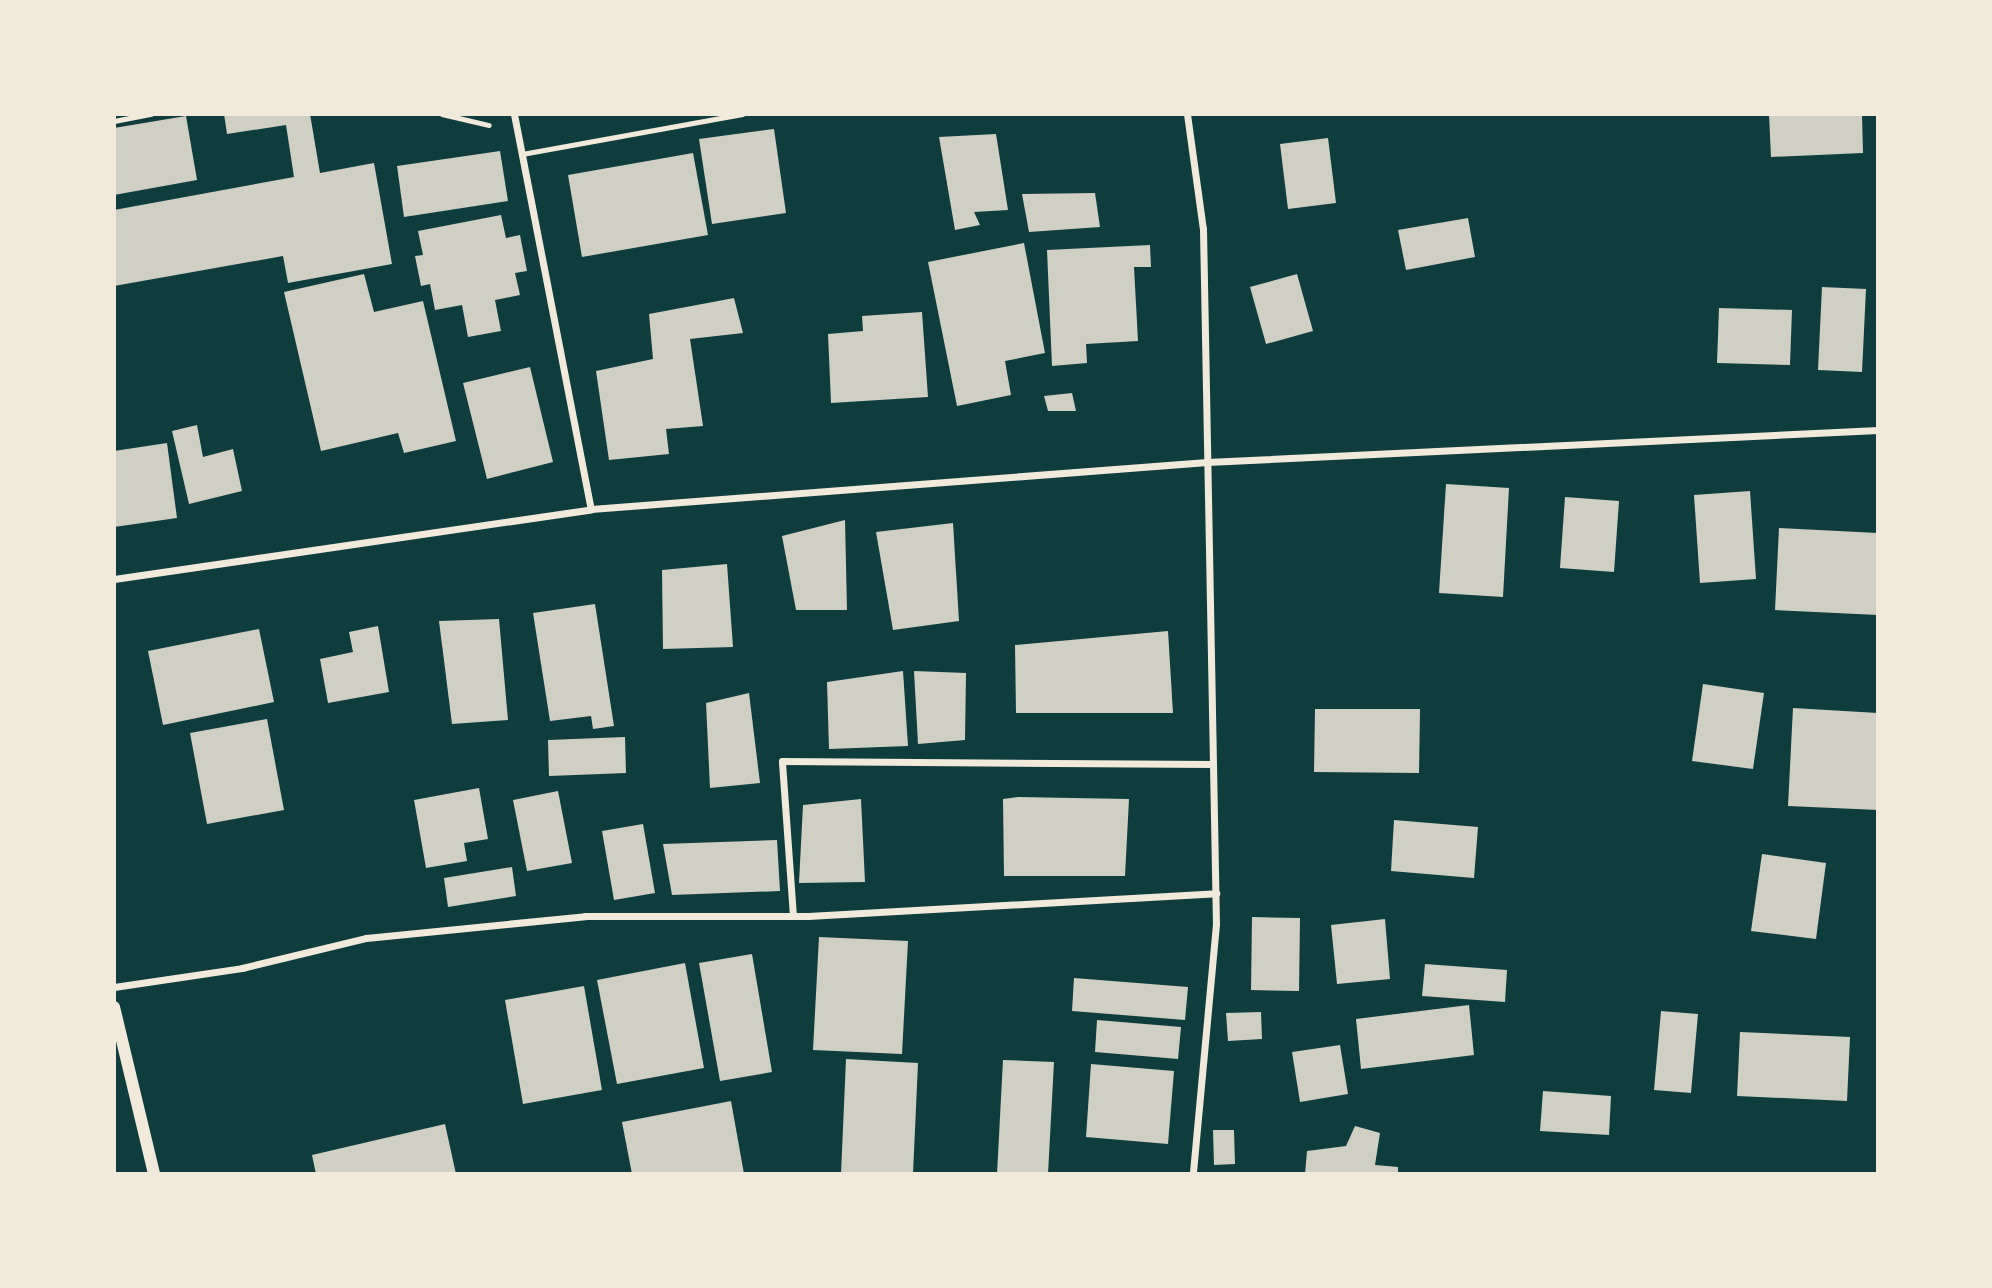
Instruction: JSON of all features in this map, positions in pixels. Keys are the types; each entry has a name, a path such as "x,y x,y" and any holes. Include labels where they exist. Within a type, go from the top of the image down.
{"street":[{"path":"514,114 592,509"},
{"path":"1187,114 1203,229 1216,893 1193,1174"},
{"path":"114,579 592,509 1207,462 1841,429 1878,430"},
{"path":"793,916 782,761 1213,764"},
{"path":"114,987 242,968 366,938 585,916 793,916 1216,893"},
{"path":"114,1007 155,1174"}],"lane":[{"path":"114,121 151,114"},
{"path":"522,154 741,114"}],"path":[{"path":"442,114 517,132"}],"building":[{"path":"224,114 310,114 320,173 374,163 392,264 288,283 283,256 114,286 114,210 294,177 286,125 227,134"},
{"path":"1769,114 1862,114 1863,153 1771,157"},
{"path":"186,116 197,180 114,195 114,128"},
{"path":"774,129 786,213 712,224 699,139"},
{"path":"996,134 1008,210 974,212 980,225 955,230 939,137"},
{"path":"1328,138 1336,203 1288,209 1280,144"},
{"path":"500,151 508,201 404,217 397,166"},
{"path":"693,153 708,235 582,257 568,175"},
{"path":"1095,193 1100,227 1029,232 1022,194"},
{"path":"501,215 506,238 520,235 527,271 515,273 520,295 495,300 501,331 468,337 462,305 435,310 430,284 421,286 415,256 423,255 418,231"},
{"path":"1468,218 1475,257 1406,270 1398,230"},
{"path":"1024,243 1045,353 1005,361 1011,395 957,406 928,262"},
{"path":"1150,245 1151,267 1134,267 1138,341 1086,344 1087,363 1052,366 1047,250"},
{"path":"364,274 374,312 423,301 456,441 404,453 398,433 321,451 284,292"},
{"path":"1297,274 1313,331 1266,344 1250,287"},
{"path":"1822,287 1866,289 1862,372 1818,370"},
{"path":"734,298 743,333 690,339 703,426 666,429 669,454 609,460 596,371 653,359 649,314"},
{"path":"1719,308 1792,310 1790,365 1717,363"},
{"path":"922,312 928,397 831,403 828,334 863,331 862,316"},
{"path":"530,367 553,462 487,479 463,383"},
{"path":"1072,393 1076,411 1048,411 1044,396"},
{"path":"197,425 203,457 233,449 242,491 189,504 172,431"},
{"path":"167,443 177,518 114,527 114,451"},
{"path":"1446,484 1509,488 1503,597 1439,593"},
{"path":"1750,491 1756,579 1700,583 1694,495"},
{"path":"1565,497 1619,501 1614,572 1560,568"},
{"path":"845,520 847,610 796,610 782,536"},
{"path":"953,523 959,621 893,630 876,532"},
{"path":"1779,528 1878,533 1878,615 1775,610"},
{"path":"727,564 733,647 663,649 662,570"},
{"path":"595,604 614,726 593,729 591,716 550,721 533,613"},
{"path":"499,619 508,720 452,724 439,621"},
{"path":"378,626 389,692 328,703 320,659 353,652 349,632"},
{"path":"259,629 274,702 163,725 148,651"},
{"path":"1168,631 1173,713 1016,713 1015,645"},
{"path":"903,671 908,746 829,749 827,682"},
{"path":"914,671 966,673 965,740 918,744"},
{"path":"1703,684 1764,693 1753,769 1692,761"},
{"path":"749,693 760,783 710,788 706,703"},
{"path":"1793,708 1878,713 1878,810 1788,806"},
{"path":"1315,709 1420,709 1419,773 1314,772"},
{"path":"267,719 284,810 207,824 190,733"},
{"path":"625,737 626,773 549,776 548,740"},
{"path":"479,788 488,839 464,843 467,861 426,868 414,800"},
{"path":"558,791 572,863 527,871 513,800"},
{"path":"861,799 865,882 799,883 803,805"},
{"path":"1003,799 1129,799 1125,876 1004,876"},
{"path":"1394,820 1478,827 1474,878 1391,871"},
{"path":"643,824 655,893 614,900 602,831"},
{"path":"777,840 780,891 672,895 663,844"},
{"path":"1762,854 1826,863 1816,939 1751,931"},
{"path":"512,867 516,896 448,907 444,878"},
{"path":"1252,917 1300,918 1299,991 1251,990"},
{"path":"1385,919 1390,979 1337,984 1331,925"},
{"path":"819,937 908,941 902,1054 813,1050"},
{"path":"752,954 772,1072 720,1081 699,963"},
{"path":"685,963 704,1068 617,1084 597,980"},
{"path":"1425,964 1507,970 1505,1002 1422,996"},
{"path":"1074,978 1188,987 1185,1020 1072,1011"},
{"path":"584,986 602,1090 523,1104 505,1000"},
{"path":"1469,1005 1474,1055 1361,1069 1356,1019"},
{"path":"1661,1011 1698,1014 1691,1093 1654,1090"},
{"path":"1261,1012 1262,1039 1228,1041 1226,1013"},
{"path":"1097,1020 1181,1027 1178,1059 1095,1052"},
{"path":"1740,1032 1850,1037 1847,1101 1737,1096"},
{"path":"1340,1045 1348,1094 1300,1102 1292,1052"},
{"path":"846,1059 918,1063 913,1174 841,1174"},
{"path":"1003,1060 1054,1062 1048,1174 997,1174"},
{"path":"1091,1064 1174,1071 1168,1144 1086,1137"},
{"path":"1543,1091 1611,1096 1609,1135 1540,1131"},
{"path":"731,1101 744,1174 632,1174 622,1122"},
{"path":"445,1124 456,1174 316,1174 312,1155"},
{"path":"1355,1126 1380,1133 1375,1165 1398,1167 1398,1174 1305,1174 1307,1151 1346,1146"},
{"path":"1213,1130 1234,1130 1235,1164 1214,1165"}]}
